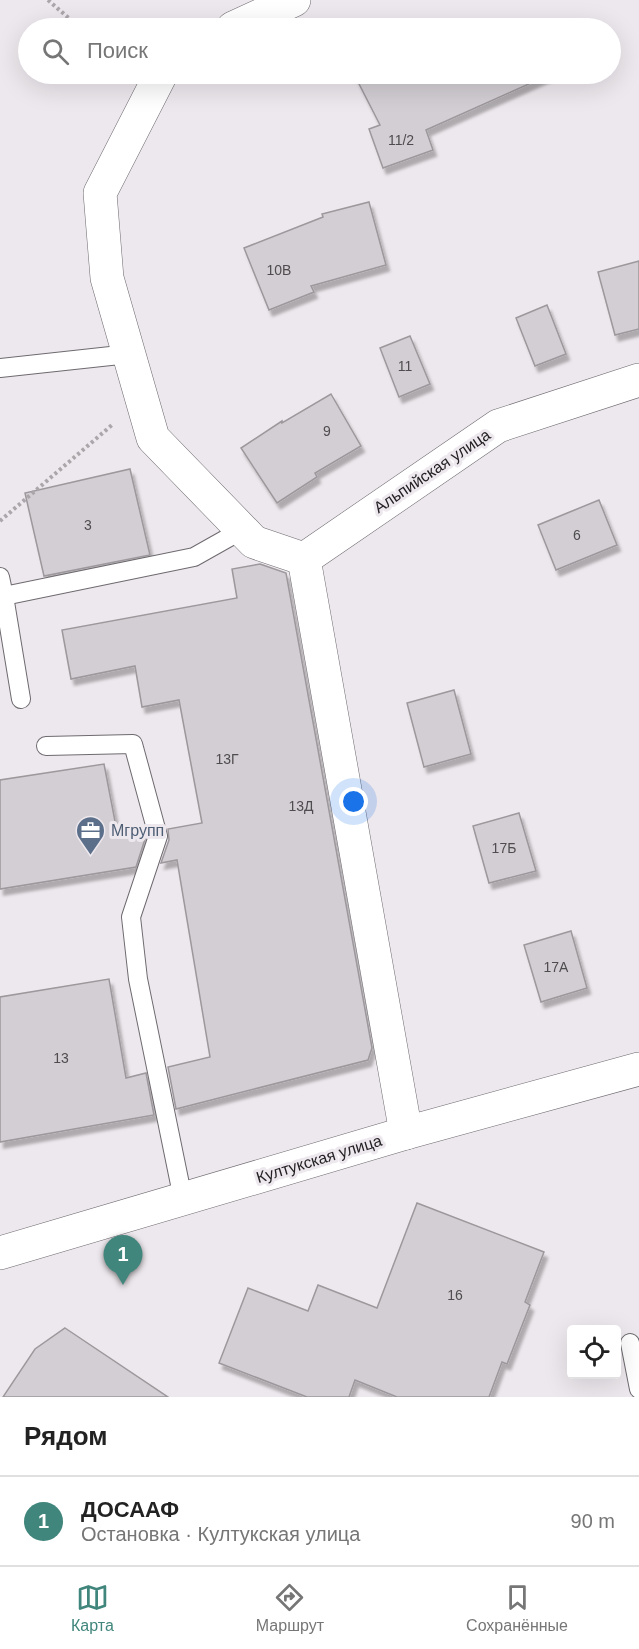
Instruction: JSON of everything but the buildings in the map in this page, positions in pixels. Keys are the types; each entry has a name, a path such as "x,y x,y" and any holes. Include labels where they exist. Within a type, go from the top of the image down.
{"street":[{"path":"255,18 294,0"},
{"path":"156,84 100,193 107,278 153,438 254,542 304,559 406,1133"},
{"name":"Альпийская улица","path":"304,559 498,426 639,380"},
{"name":"Култукская улица","path":"0,1253 406,1133 639,1069"}],"lane":[{"path":"0,368 129,354"},
{"path":"4,596 194,557 242,530"},
{"path":"0,578 21,699"},
{"path":"46,746 133,744 158,836 131,917 138,979 183,1199"},
{"path":"630,1342 639,1389"}],"path":[{"path":"48,0 69,18"},
{"path":"0,521 142,399"}],"place":[{"name":"Мгрупп","path":"90,856"},
{"name":"ДОСААФ","path":"123,1285"}]}
